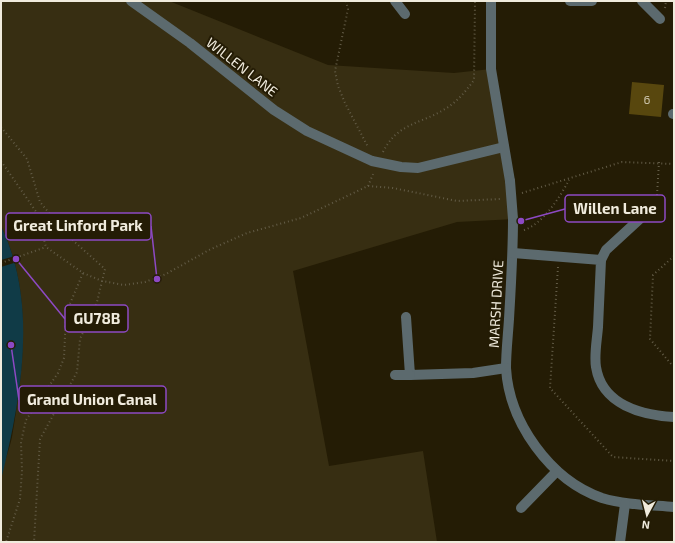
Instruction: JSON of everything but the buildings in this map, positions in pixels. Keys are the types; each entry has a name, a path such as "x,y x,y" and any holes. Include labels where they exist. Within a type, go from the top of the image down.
{"street":[{"name":"WILLEN LANE","path":"131,1 190,43 274,110 307,131 375,162 401,167 418,168 504,147"},
{"path":"395,1 405,14"},
{"name":"MARSH DRIVE","path":"491,1 491,69 510,181 513,219 513,253 506,368 513,400 530,440 557,471 580,488 601,498 625,504 674,507"},
{"path":"570,1 592,1"},
{"path":"642,1 660,19"},
{"path":"656,204 606,250 601,260 596,367 602,384 623,405 635,411 652,416 674,417"},
{"path":"513,253 601,260"},
{"path":"406,317 410,375"},
{"path":"394,375 473,373 506,368"},
{"path":"522,508 557,471"},
{"path":"620,542 625,504"}],"path":[{"path":"346,1 348,9 335,71 338,86 345,103 375,162"},
{"path":"368,186 375,162 388,141 407,125 445,109 466,91 474,80 475,1"},
{"path":"1,127 27,159 40,202 68,236 105,269 97,302 80,340 76,372 40,439 34,542"},
{"path":"1,161 36,213 46,247 83,273 102,281 124,285 145,282 166,274 209,250 240,236 301,218 368,186 393,188 457,201 496,200 503,198"},
{"path":"518,194 622,162 659,162 674,164"},
{"path":"656,204 659,162"},
{"path":"513,234 531,228 559,200 569,179"},
{"path":"1,263 30,254 46,247"},
{"path":"558,256 550,388 613,458 674,461"},
{"path":"674,256 653,275 650,339 671,364 674,364"},
{"path":"6,542 20,499 22,442 26,420 58,373 64,358 66,313 83,273"}],"shaded area":[{"path":"1,1 169,1 328,65 454,73 491,69 513,219 457,222 293,271 329,466 423,451 437,542 1,542 1,481 12,437 20,383 23,330 22,303 18,277 11,251 1,226"}],"water":[{"path":"1,226 13,256 20,287 23,319 23,352 15,417 1,480"}],"pier":[{"path":"15,256 17,262 1,267 1,260"}],"place":[{"name":"Willen Lane","path":"521,221"},
{"name":"GU78B","path":"16,259"},
{"name":"Great Linford Park","path":"157,279"},
{"name":"Grand Union Canal","path":"11,345"}]}
